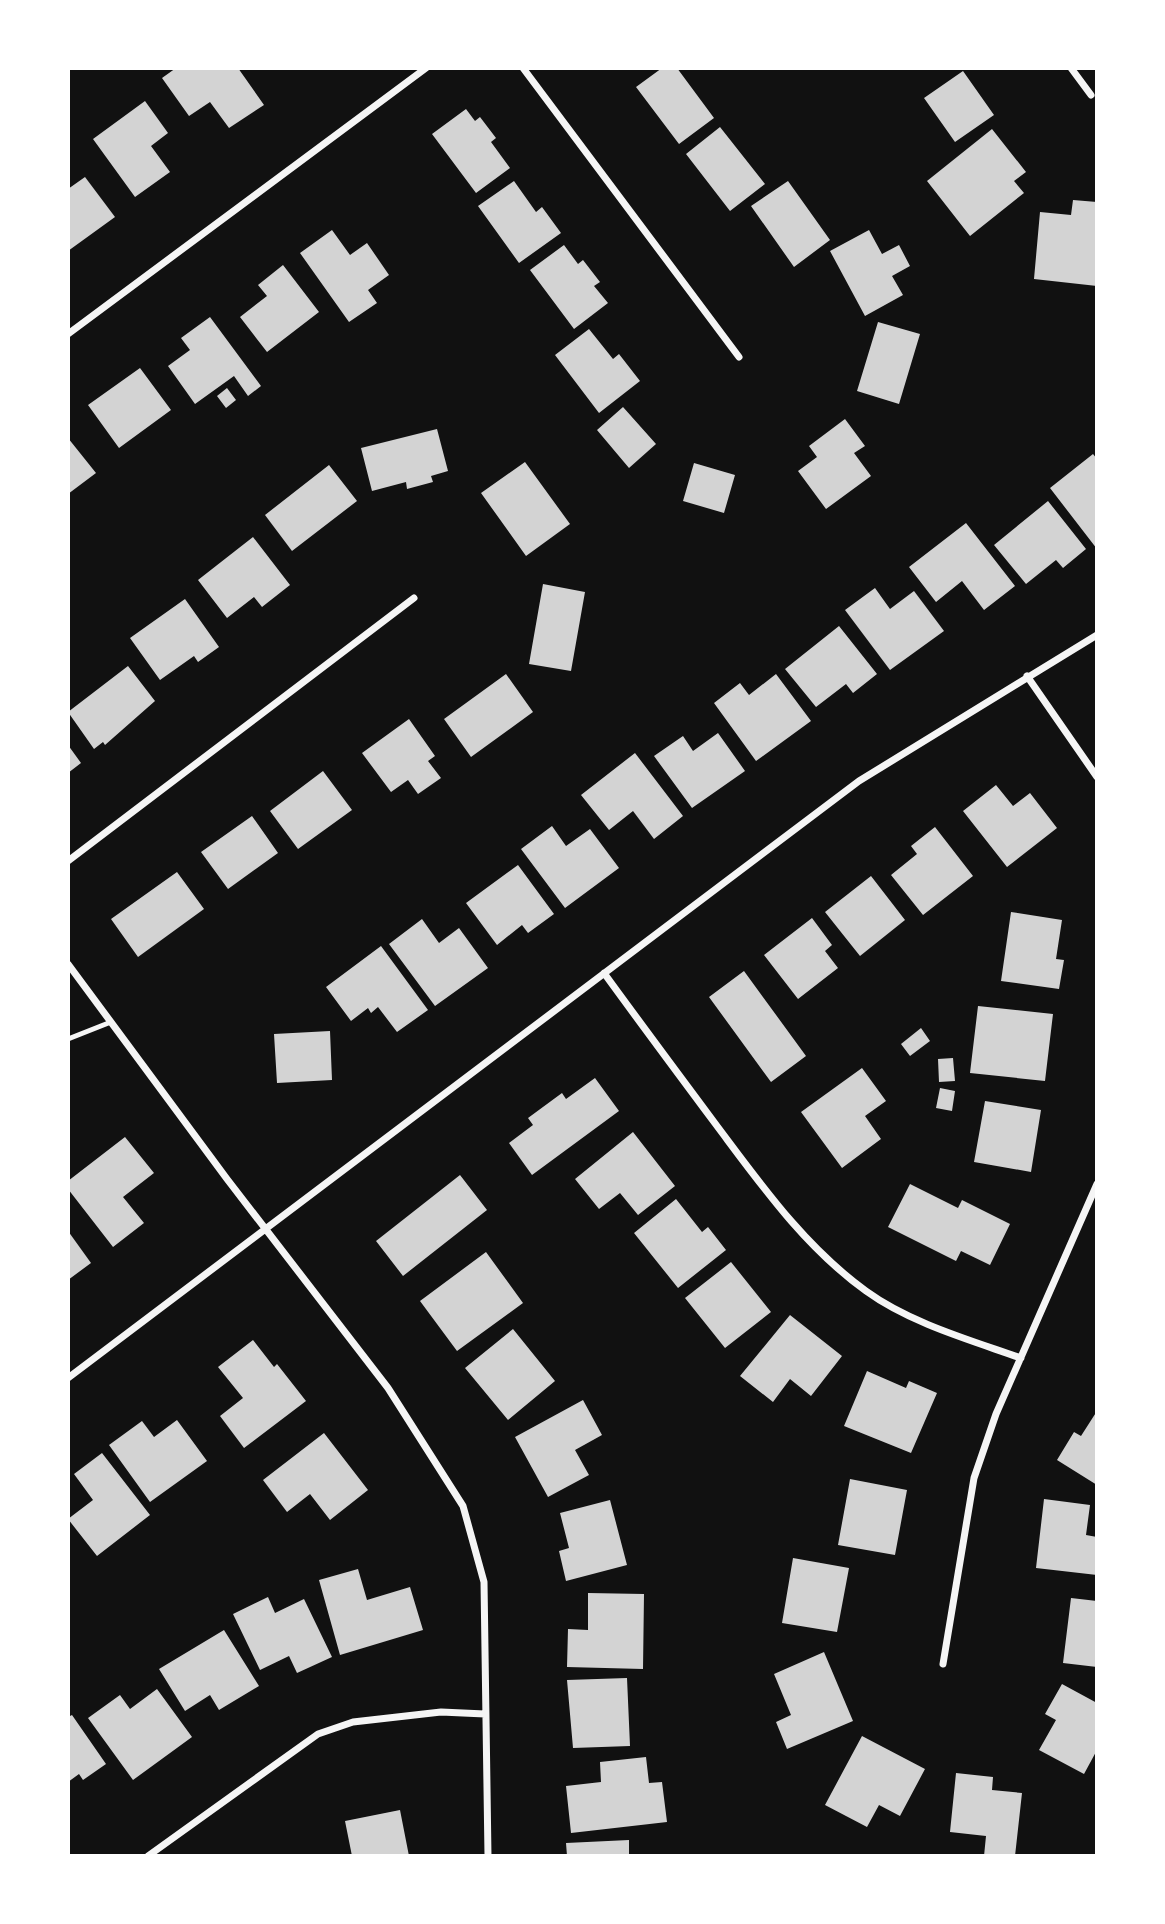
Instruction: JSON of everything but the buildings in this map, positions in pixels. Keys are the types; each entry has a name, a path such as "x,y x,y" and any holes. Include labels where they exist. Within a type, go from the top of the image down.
{"street":[{"path":"68,334 426,68"},
{"path":"523,68 739,357"},
{"path":"1071,68 1091,95"},
{"path":"68,861 414,598"},
{"path":"68,1378 859,781 1097,635"},
{"path":"1027,676 1097,777"},
{"path":"68,964 388,1388 463,1506 484,1582 488,1856"},
{"path":"604,973 755,1177 793,1224 832,1264 868,1292 899,1310 1021,1358"},
{"path":"943,1664 974,1478 996,1414 1097,1184"},
{"path":"148,1856 318,1734 354,1722 441,1713 485,1714"}],"lane":[{"path":"68,1039 111,1022"}]}
